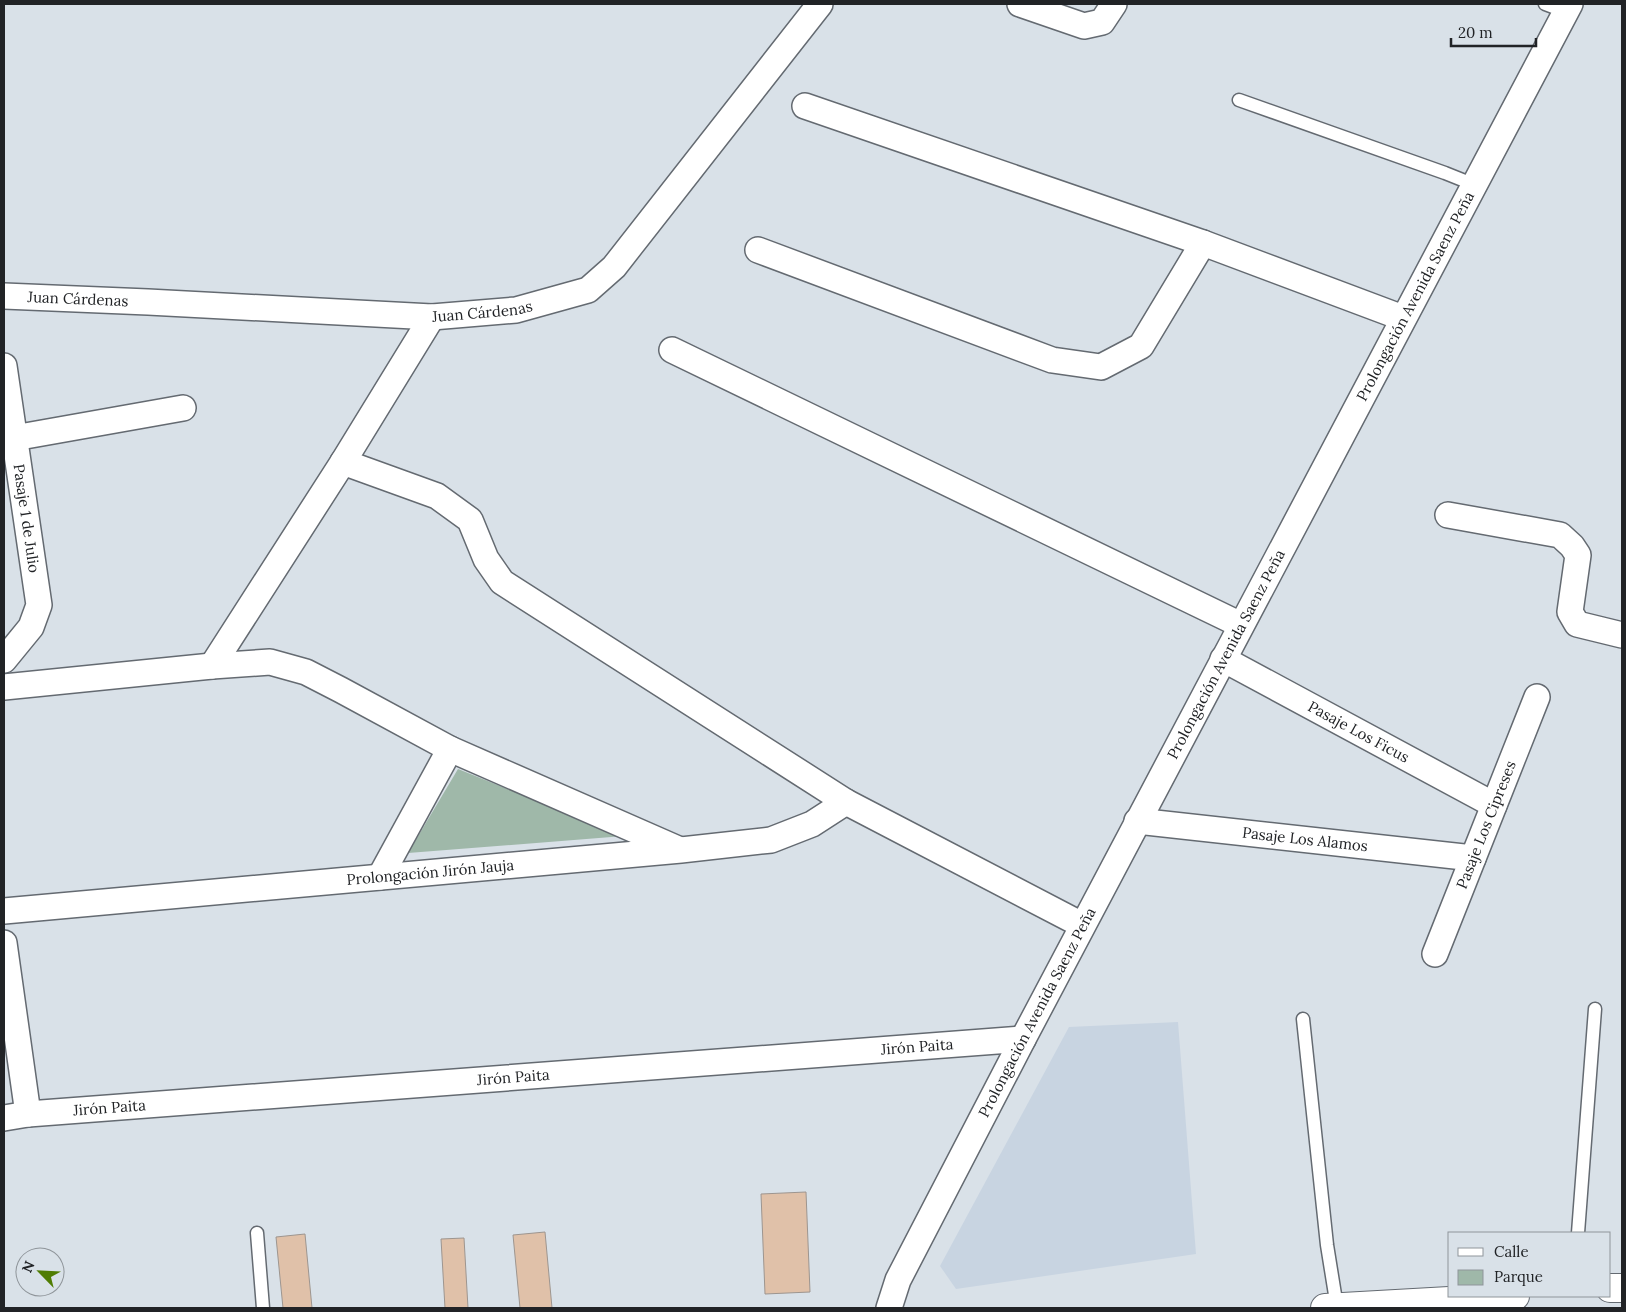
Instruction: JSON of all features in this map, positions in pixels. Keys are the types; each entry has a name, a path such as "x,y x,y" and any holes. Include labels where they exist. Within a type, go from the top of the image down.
{"main road":[{"path":"1331,1308 1468,1304 1510,1297"}],"street":[{"name":"Juan Cárdenas","path":"4,296 432,317 516,310 588,290 614,267 820,4"},
{"path":"1020,4 1084,26 1102,22 1114,4"},
{"name":"Prolongación Avenida Saenz Peña","path":"889,1308 898,1280 1022,1038 1403,318 1475,186 1560,6"},
{"path":"805,106 1203,243 1403,318"},
{"path":"758,250 1052,360 1101,367 1141,346 1203,243"},
{"path":"212,666 343,462 432,317"},
{"path":"672,350 1241,625"},
{"name":"Pasaje 1 de Julio","path":"4,366 14,438 12,473 39,605 31,627 4,660"},
{"path":"14,438 183,408"},
{"path":"343,462 436,496 470,520 486,559 502,582 846,802 1082,925"},
{"path":"1448,515 1560,535 1572,546 1578,555 1570,612 1572,616 1577,624 1622,635"},
{"name":"Pasaje Los Ficus","path":"1223,659 1494,805"},
{"path":"4,687 270,662 306,672 450,749 681,850"},
{"name":"Pasaje Los Cipreses","path":"1435,954 1537,697"},
{"path":"380,877 450,749"},
{"name":"Prolongación Jirón Jauja","path":"4,910 681,850 771,840 812,824 846,802"},
{"name":"Pasaje Los Alamos","path":"1138,821 1473,858"},
{"path":"4,943 28,1114"},
{"name":"Jirón Paita","path":"4,1118 28,1114 1022,1038"}],"lane":[{"path":"1239,100 1445,173 1475,186"},
{"path":"1578,1232 1595,1009"},
{"path":"1303,1019 1327,1245 1331,1308"},
{"path":"257,1233 263,1308"}],"shaded area":[{"path":"1178,1022 1196,1254 956,1289 940,1266 1069,1027"}],"green space":[{"path":"458,769 624,836 408,853"}],"building":[{"path":"806,1192 810,1292 765,1294 761,1194"},
{"path":"545,1232 552,1308 520,1308 513,1235"},
{"path":"305,1234 312,1308 283,1308 276,1237"},
{"path":"464,1238 468,1308 445,1308 441,1239"}]}
